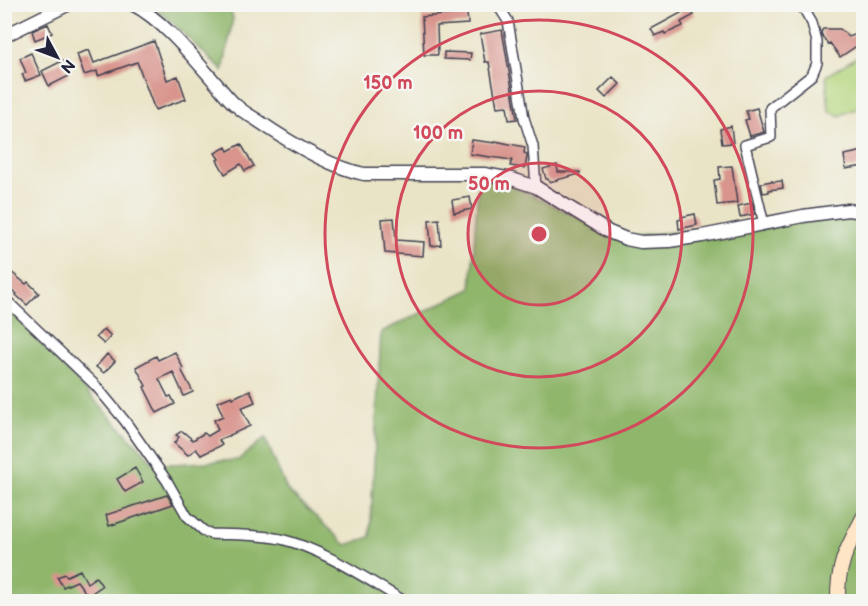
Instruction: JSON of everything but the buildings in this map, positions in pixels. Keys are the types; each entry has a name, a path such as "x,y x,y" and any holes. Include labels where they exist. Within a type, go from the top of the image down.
{"main road":[{"path":"838,602 838,586 844,554 864,516"}],"street":[{"path":"4,36 69,4"},
{"path":"132,4 161,25 237,107 271,130 333,164 364,174 484,174 512,179 536,187 609,232 641,242 669,241 803,216 848,210 864,212"},
{"path":"497,4 508,21 524,118 533,147 536,187"},
{"path":"764,224 745,145 771,137 770,108 812,75 818,63 817,42 812,23 801,4"},
{"path":"4,298 96,386 125,421 162,473 187,516 204,531 211,534 279,539 303,546 364,577 406,602"}],"green space":[{"path":"144,5 229,5 233,18 223,71 164,15"},
{"path":"863,53 863,106 839,116 829,111 826,76"},
{"path":"479,174 517,188 621,238 809,216 863,213 863,601 5,601 4,304 156,465 238,460 265,438 287,490 346,545 370,537 381,332 471,289"}]}
